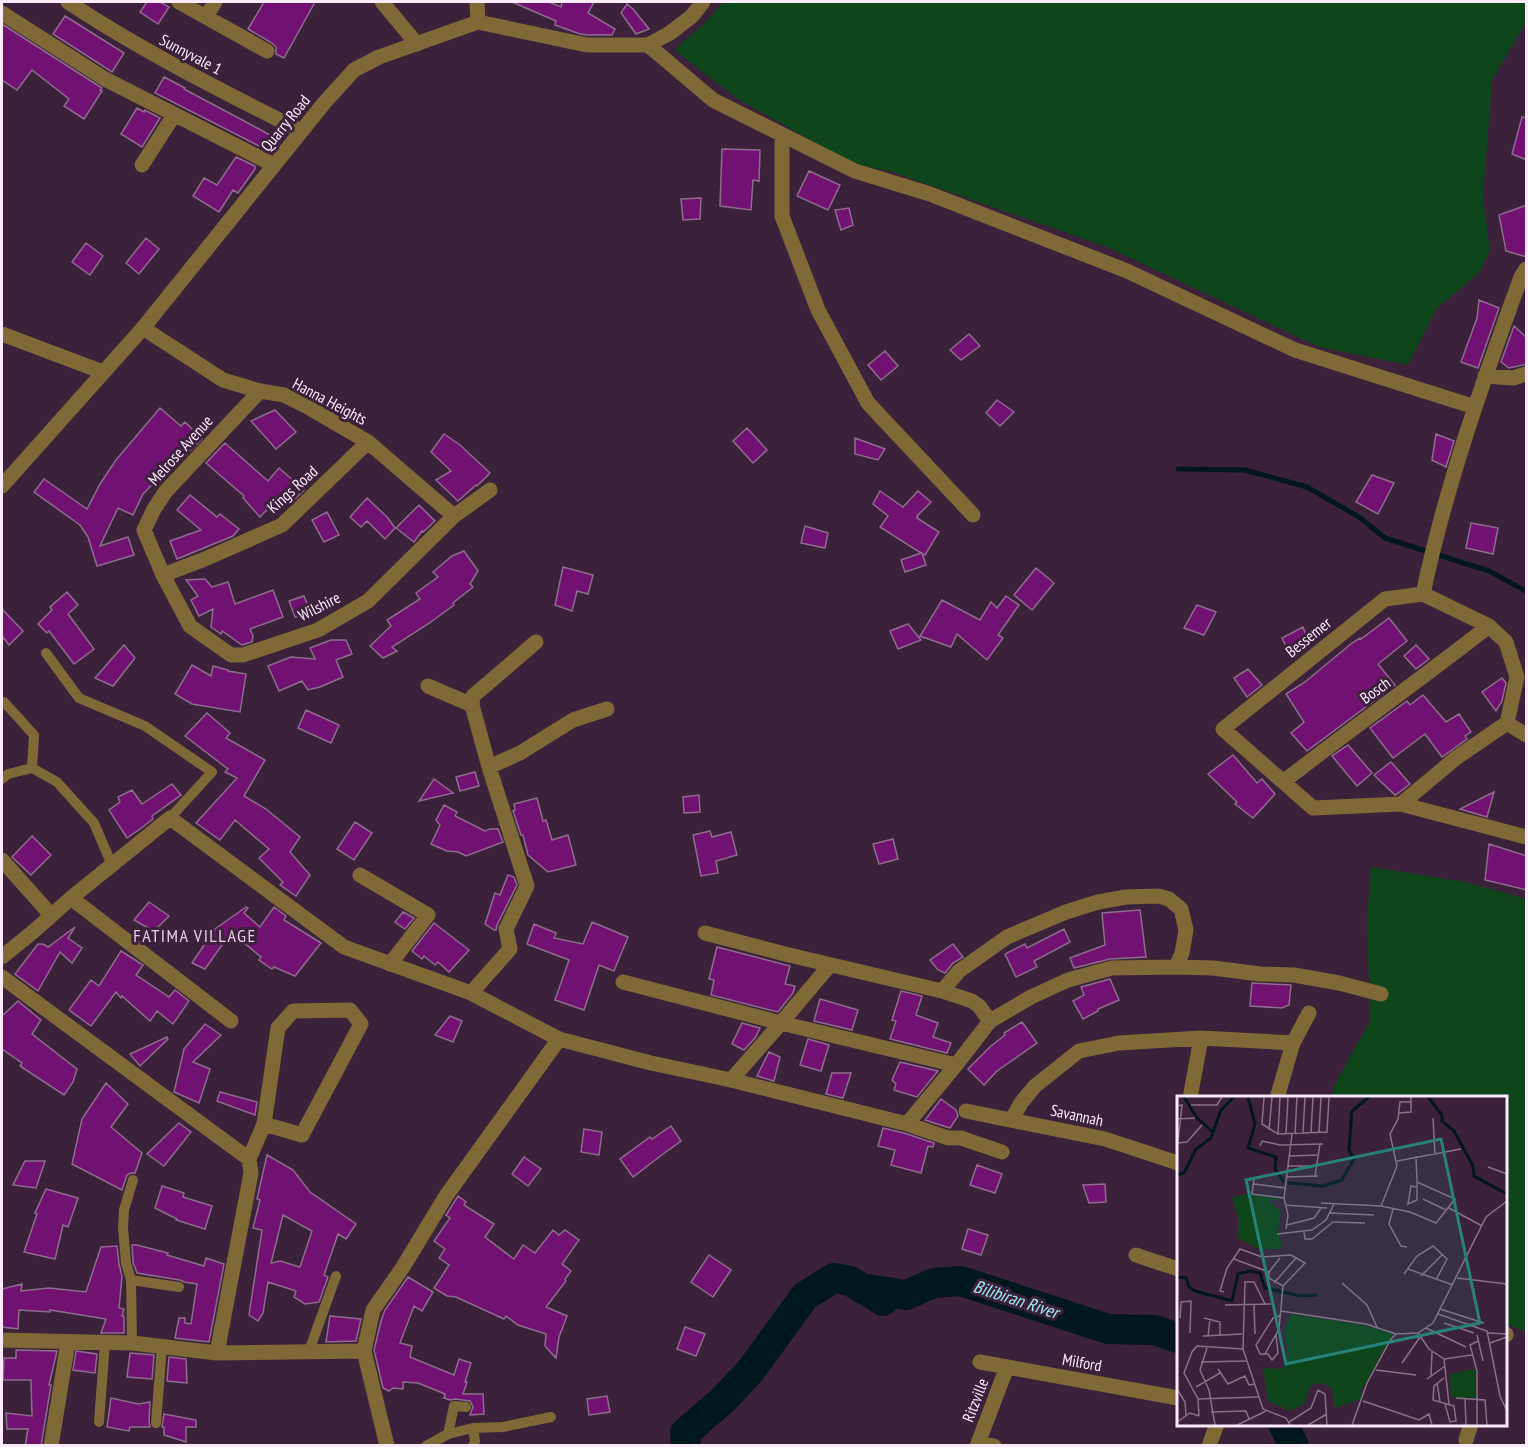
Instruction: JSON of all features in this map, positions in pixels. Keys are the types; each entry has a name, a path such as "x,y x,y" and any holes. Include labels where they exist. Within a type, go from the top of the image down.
{"street":[{"name":"Sunnyvale 1","path":"68,2 177,68 301,131"},
{"path":"179,2 267,51"},
{"path":"206,17 215,2"},
{"path":"382,2 417,44"},
{"path":"477,2 478,22 587,45 648,45 670,33 692,16 703,2"},
{"path":"2,13 105,79 274,165"},
{"name":"Quarry Road","path":"2,486 143,328 301,131 354,69 379,57 478,22"},
{"path":"648,45 713,100 855,171 930,194 1127,271 1295,350 1475,407"},
{"path":"142,165 174,115"},
{"path":"782,135 782,216 818,310 868,403 973,515"},
{"path":"1401,804 1456,758 1508,723 1517,678 1506,642 1489,626 1423,594 1442,512 1475,407 1521,277 1527,269"},
{"name":"Hanna Heights","path":"143,328 224,380 260,391 284,395 368,442 454,516"},
{"path":"2,334 102,372"},
{"path":"1485,376 1513,378 1527,374"},
{"name":"Melrose Avenue","path":"163,575 144,530 154,509 166,491 260,391"},
{"name":"Kings Road","path":"163,575 282,525 368,442"},
{"name":"Wilshire","path":"163,575 190,626 231,655 243,654 318,630 368,601 454,516 490,490"},
{"name":"Bessemer","path":"1283,782 1224,729 1385,598 1423,594"},
{"name":"Bosch","path":"1283,782 1489,626"},
{"path":"471,993 510,949 506,929 527,886 489,767 472,705 473,696 536,642"},
{"path":"428,686 472,705"},
{"path":"489,767 520,753 573,720 606,710"},
{"path":"1508,723 1527,735"},
{"path":"1283,782 1313,808 1401,804 1527,837"},
{"path":"2,957 170,818 344,947 471,993 560,1039 907,1124 948,1138 961,1138 1002,1152"},
{"path":"2,860 51,915"},
{"path":"360,875 428,915 390,964"},
{"path":"942,991 959,971 1006,937 1066,912 1098,902 1143,895 1169,899 1181,909 1186,930 1182,953 1176,967"},
{"path":"71,898 231,1021"},
{"path":"705,933 942,991 972,1001 980,1006 990,1021"},
{"path":"731,1080 830,965"},
{"path":"907,1124 990,1021 1031,997 1068,980 1112,968 1213,968 1260,974 1294,975 1381,994"},
{"path":"2,977 249,1160"},
{"path":"623,982 956,1065"},
{"path":"217,1353 251,1173 249,1160 264,1124 278,1028 293,1011 350,1010 361,1024 302,1135 264,1124"},
{"path":"1278,1096 1293,1043 1309,1012"},
{"path":"1012,1119 1021,1102 1035,1086 1079,1051 1119,1043 1202,1038 1293,1043"},
{"path":"1190,1096 1202,1038"},
{"path":"387,1446 364,1351 373,1311 446,1196 560,1039"},
{"name":"Savannah","path":"966,1111 1105,1139 1177,1162"},
{"path":"1136,1255 1177,1268"},
{"path":"2,1340 132,1342 217,1353 364,1351"},
{"path":"51,1446 68,1342"},
{"name":"Milford","path":"980,1362 1177,1398"},
{"name":"Ritzville","path":"983,1445 1007,1367"},
{"path":"1209,1446 1217,1426"},
{"path":"1466,1440 1471,1426"}],"lane":[{"path":"46,653 79,698 145,726 212,772 170,818"},
{"path":"4,702 34,735 32,768"},
{"path":"2,779 8,774 32,768 57,782 94,823 112,865"},
{"path":"132,1342 131,1280 126,1263 123,1228 124,1210 133,1180"},
{"path":"309,1352 336,1276"},
{"path":"131,1280 179,1287"},
{"path":"99,1422 105,1342"},
{"path":"156,1423 162,1346"},
{"path":"448,1434 454,1406 466,1407"},
{"path":"426,1446 448,1434 473,1428 504,1427 551,1417"},
{"path":"473,1428 475,1441 473,1446"}],"green space":[{"path":"723,2 1526,2 1526,22 1492,80 1483,197 1490,250 1480,272 1437,308 1408,365 1319,347 1107,247 892,172 851,163 738,99 674,50 709,19"},
{"path":"1371,867 1466,882 1526,899 1526,1332 1507,1324 1507,1096 1332,1096 1335,1084 1370,1021 1367,918"}],"building":[{"path":"147,2 160,2 169,7 158,24 140,12"},
{"path":"264,2 315,2 284,58 276,54 276,47 272,43 248,29"},
{"path":"512,2 549,2 561,7 562,2 594,2 588,13 615,29 612,35 580,34 555,25 556,21"},
{"path":"627,4 649,29 636,34 621,13"},
{"path":"65,16 124,53 112,72 53,34"},
{"path":"2,24 102,88 84,119 64,106 69,99 32,70 17,90 2,80"},
{"path":"164,77 272,136 265,149 155,93"},
{"path":"137,108 160,118 142,147 121,134"},
{"path":"1522,117 1527,118 1527,160 1512,154"},
{"path":"722,149 760,150 759,181 753,180 751,210 720,206"},
{"path":"236,157 255,166 255,169 238,193 233,190 219,212 193,196 204,178 217,185"},
{"path":"809,171 840,185 828,210 797,196"},
{"path":"701,198 700,219 683,220 681,199"},
{"path":"1527,205 1527,257 1506,251 1499,215"},
{"path":"849,208 853,225 841,230 835,210"},
{"path":"146,238 159,249 139,274 126,263"},
{"path":"86,243 103,256 90,275 72,262"},
{"path":"1479,300 1499,308 1478,368 1461,362 1477,318"},
{"path":"1514,326 1527,338 1527,364 1509,368 1501,362"},
{"path":"969,334 980,346 961,360 950,350"},
{"path":"885,351 898,366 881,380 868,365"},
{"path":"997,400 1014,412 1000,426 986,413"},
{"path":"160,408 181,426 185,422 202,439 181,460 173,463 143,494 133,515 118,508 100,546 128,537 134,555 97,566 88,537 80,525 34,492 44,479 87,509 116,460"},
{"path":"275,410 296,432 276,449 251,421"},
{"path":"747,428 767,450 753,463 733,441"},
{"path":"444,434 460,445 490,473 458,501 436,480 451,471 431,452"},
{"path":"1436,434 1454,441 1446,467 1432,460"},
{"path":"855,438 885,449 878,460 855,454"},
{"path":"225,443 268,481 279,468 304,490 289,505 279,497 260,517 243,498 244,496 206,463"},
{"path":"1372,475 1394,483 1378,514 1356,502"},
{"path":"880,491 903,507 918,491 931,502 917,516 939,532 925,555 922,553 926,565 905,572 901,560 921,553 880,527 888,516 873,504"},
{"path":"190,495 217,517 220,514 239,529 233,536 177,559 170,541 201,530 177,510"},
{"path":"367,498 395,528 385,539 367,521 361,527 350,517"},
{"path":"419,505 435,521 422,531 414,542 396,528"},
{"path":"327,512 339,535 324,542 312,520"},
{"path":"1471,523 1498,528 1493,554 1466,548"},
{"path":"805,526 828,533 825,548 801,543"},
{"path":"464,551 478,571 470,584 473,587 453,603 454,605 392,647 397,651 383,658 370,646 391,626 387,620 420,599 416,593 438,577 433,572 452,556"},
{"path":"563,567 593,575 588,594 577,591 572,611 555,605"},
{"path":"1036,568 1054,583 1032,610 1014,595"},
{"path":"205,579 212,587 228,582 235,604 273,590 283,617 250,629 253,636 252,642 242,645 222,631 221,634 211,627 213,609 199,616 191,600 198,596 186,580"},
{"path":"67,592 78,605 68,614 94,649 74,664 49,631 47,633 38,624 52,610 50,607"},
{"path":"304,596 312,616 295,617 289,601"},
{"path":"1006,596 1019,605 998,635 1003,638 987,660 957,634 951,647 920,636 942,600 980,620 991,602 997,608"},
{"path":"1197,605 1216,612 1204,635 1184,628"},
{"path":"2,609 23,631 9,645 2,636"},
{"path":"1389,618 1407,641 1378,664 1395,685 1307,751 1291,733 1304,722 1286,694 1305,682 1352,643"},
{"path":"908,624 921,640 898,649 890,631"},
{"path":"1303,627 1310,646 1292,658 1282,638"},
{"path":"331,640 346,640 352,654 336,660 343,677 308,690 302,681 279,691 268,666 291,657 315,659 310,648"},
{"path":"124,645 135,658 113,686 95,678"},
{"path":"1416,645 1429,659 1416,669 1404,656"},
{"path":"192,665 211,676 213,666 246,674 240,712 192,704 175,694"},
{"path":"1248,669 1262,685 1247,697 1234,678"},
{"path":"1502,678 1506,683 1502,701 1496,711 1482,692"},
{"path":"1423,695 1446,722 1459,714 1471,732 1465,736 1467,739 1442,757 1425,734 1393,758 1370,728 1407,701 1410,705"},
{"path":"306,710 339,725 331,743 298,728"},
{"path":"207,713 230,733 226,738 265,760 244,796 266,809 300,837 290,852 310,875 296,896 280,885 283,882 259,858 269,849 235,820 220,840 196,823 237,778 225,772 228,769 185,736"},
{"path":"1348,745 1372,773 1357,786 1332,756"},
{"path":"1233,755 1257,783 1262,779 1275,794 1253,818 1235,804 1237,802 1208,774"},
{"path":"1391,762 1410,784 1395,795 1374,775"},
{"path":"475,772 479,786 460,791 456,777"},
{"path":"434,779 453,793 419,801"},
{"path":"172,784 181,795 127,838 109,810 120,802 118,797 132,790 142,804"},
{"path":"1494,792 1487,817 1460,809"},
{"path":"699,795 700,812 684,813 683,797"},
{"path":"537,798 543,821 546,820 552,840 568,835 576,865 548,872 528,855 513,811 515,810 514,804"},
{"path":"444,805 457,812 455,816 485,831 498,829 503,842 466,856 431,844 440,825 436,820"},
{"path":"355,822 372,833 354,860 337,849"},
{"path":"710,831 712,837 731,832 737,855 716,861 718,873 701,876 693,835"},
{"path":"32,836 51,855 31,875 12,857"},
{"path":"893,839 898,859 879,864 873,844"},
{"path":"1489,844 1527,856 1527,890 1485,880"},
{"path":"508,875 514,877 517,885 494,930 485,924 495,893 500,895"},
{"path":"149,902 169,916 154,931 134,920"},
{"path":"246,907 248,908 244,913 260,927 274,907 286,916 284,920 321,943 295,976 274,967 272,969 259,960 261,957 231,932 205,969 192,963 215,929"},
{"path":"1140,910 1146,957 1110,959 1074,968 1070,958 1105,945 1102,913"},
{"path":"403,912 414,918 405,929 395,922"},
{"path":"592,922 628,937 614,971 599,965 584,1010 555,1000 569,960 527,944 534,924 556,933 554,938 583,944"},
{"path":"434,923 469,950 449,972 438,962 435,965 424,956 422,959 412,951"},
{"path":"75,927 68,938 82,948 72,963 60,952 38,991 15,974 38,944 48,947"},
{"path":"1064,929 1070,942 1034,961 1037,967 1016,977 1005,954 1025,944 1027,948"},
{"path":"953,944 963,957 953,963 945,973 938,970 930,960"},
{"path":"717,947 790,966 785,984 795,986 793,993 778,1012 711,995 714,980 709,979"},
{"path":"121,951 143,965 136,975 169,997 175,990 189,1001 173,1024 157,1011 150,1021 116,992 91,1026 69,1010 91,980 99,986"},
{"path":"1110,979 1119,1000 1098,1009 1083,1019 1073,1001 1084,995 1081,987"},
{"path":"1252,983 1291,985 1289,1005 1282,1008 1250,1006"},
{"path":"901,991 922,996 916,1015 938,1023 933,1037 951,1043 947,1053 890,1039 896,1021 892,1020"},
{"path":"820,999 858,1010 852,1030 814,1021"},
{"path":"18,1001 41,1020 32,1034 77,1069 73,1082 64,1095 20,1066 22,1063 2,1049 2,1016"},
{"path":"450,1016 462,1021 453,1042 435,1035"},
{"path":"1022,1022 1037,1043 997,1071 984,1085 968,1069 1005,1035 1004,1033"},
{"path":"742,1023 760,1028 755,1038 744,1050 732,1044"},
{"path":"205,1024 221,1035 193,1062 210,1069 199,1103 174,1092 184,1049"},
{"path":"167,1037 168,1039 140,1066 130,1054"},
{"path":"808,1039 829,1045 821,1071 800,1065"},
{"path":"769,1052 780,1057 774,1081 757,1076"},
{"path":"900,1062 938,1071 917,1097 894,1090 896,1084 892,1080"},
{"path":"832,1073 851,1073 843,1098 826,1094"},
{"path":"106,1083 128,1104 111,1127 142,1153 135,1173 127,1175 122,1190 72,1164 82,1119"},
{"path":"220,1092 257,1102 255,1115 217,1101"},
{"path":"941,1099 956,1110 958,1116 950,1128 925,1120"},
{"path":"179,1123 191,1132 164,1166 147,1154"},
{"path":"671,1126 681,1141 633,1177 620,1159 650,1137 652,1139"},
{"path":"883,1128 934,1143 933,1147 928,1146 921,1173 891,1165 895,1150 878,1146"},
{"path":"584,1129 602,1132 599,1155 581,1152"},
{"path":"267,1155 293,1170 310,1192 356,1224 346,1239 338,1234 324,1275 328,1277 319,1302 305,1304 294,1297 296,1291 268,1282 263,1313 258,1321 249,1315 262,1230 253,1228 260,1200 257,1199","holes":["283,1215 312,1231 300,1267 280,1261 271,1263"]},
{"path":"524,1157 541,1169 528,1186 512,1174"},
{"path":"25,1161 45,1161 36,1188 13,1185"},
{"path":"977,1165 1002,1174 995,1193 970,1185"},
{"path":"1105,1184 1106,1202 1089,1203 1083,1185"},
{"path":"162,1186 184,1193 183,1197 212,1206 205,1229 176,1220 155,1208"},
{"path":"46,1189 78,1198 68,1227 63,1225 55,1259 24,1252 37,1214 35,1213"},
{"path":"458,1196 466,1202 464,1205 494,1224 485,1237 514,1259 523,1245 535,1253 553,1230 559,1235 565,1230 579,1240 562,1264 571,1271 546,1307 567,1316 559,1337 556,1358 545,1346 546,1334 518,1325 506,1316 504,1319 456,1297 447,1296 434,1288 449,1265 439,1258 445,1249 434,1241 450,1218 446,1215"},
{"path":"968,1229 988,1235 981,1255 962,1249"},
{"path":"132,1245 168,1253 167,1255 204,1266 206,1258 224,1264 209,1342 175,1338 179,1318 185,1318 185,1323 191,1324 197,1284 137,1273 133,1262"},
{"path":"117,1246 122,1276 119,1308 124,1309 122,1316 124,1316 124,1333 101,1333 106,1319 50,1310 50,1312 19,1310 18,1329 2,1327 2,1289 22,1284 21,1291 49,1288 86,1292 101,1247"},
{"path":"709,1255 731,1270 713,1297 691,1282"},
{"path":"408,1277 433,1292 422,1311 414,1306 400,1343 412,1346 410,1357 454,1375 459,1359 471,1363 463,1394 483,1394 484,1414 470,1415 473,1407 470,1401 444,1398 445,1394 418,1383 403,1382 403,1389 393,1388 389,1391 383,1388 374,1350 385,1310"},
{"path":"330,1316 361,1319 356,1341 326,1342"},
{"path":"685,1327 705,1334 696,1356 677,1349"},
{"path":"16,1350 57,1351 49,1385 51,1385 41,1446 25,1446 28,1429 7,1429 6,1413 32,1416 31,1380 3,1380 4,1358 16,1358"},
{"path":"76,1351 97,1354 95,1373 73,1370"},
{"path":"130,1353 154,1355 152,1379 127,1377"},
{"path":"169,1357 186,1359 187,1383 167,1381"},
{"path":"607,1396 610,1412 589,1415 587,1399"},
{"path":"111,1398 138,1404 150,1402 150,1427 130,1427 129,1431 107,1427"},
{"path":"164,1414 196,1420 196,1427 186,1427 186,1442 164,1435 164,1427 162,1427"}],"waterway":[{"path":"1178,469 1245,470 1307,487 1359,517 1385,538 1489,571 1526,591"},
{"name":"Bilibiran River","path":"686,1446 685,1433 724,1399 751,1370 805,1296 834,1278 850,1281 883,1301"},
{"name":"Bilibiran River","path":"868,1289 906,1295 934,1283 961,1281 1108,1329 1155,1330 1177,1338"},
{"name":"Bilibiran River","path":"1284,1426 1294,1446"}],"district":[{"name":"FATIMA VILLAGE","path":"195,935"}]}
